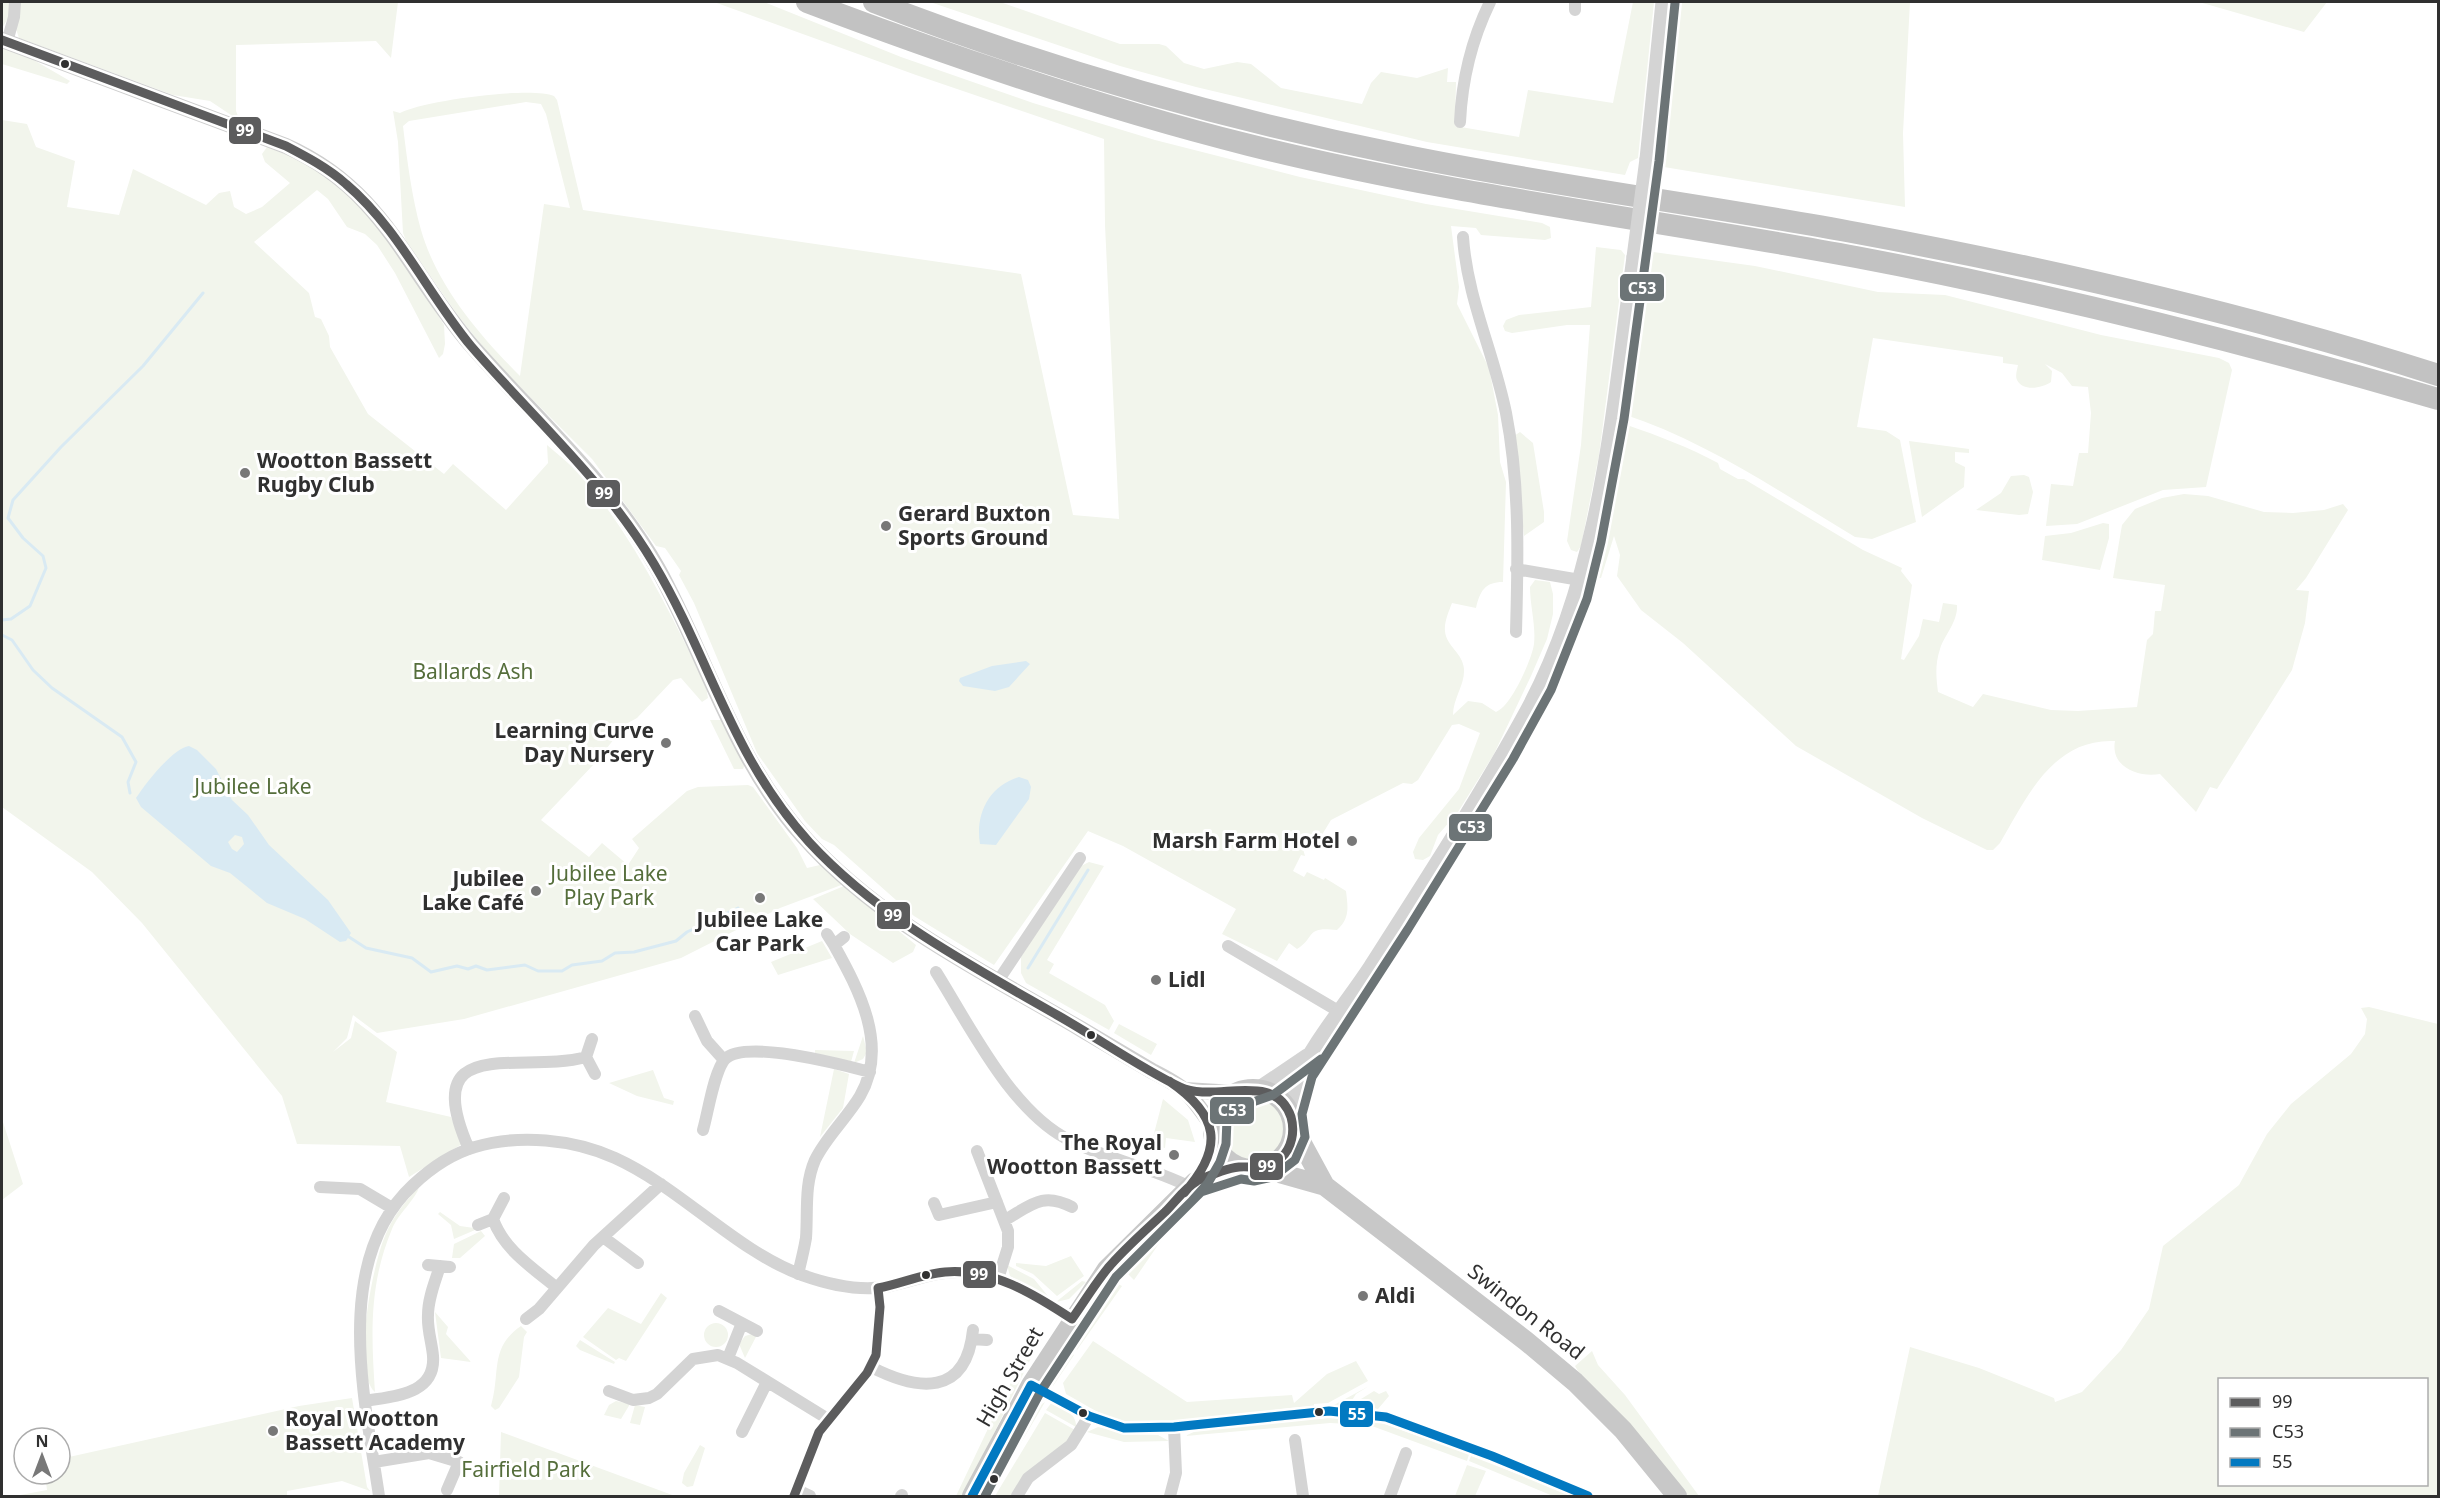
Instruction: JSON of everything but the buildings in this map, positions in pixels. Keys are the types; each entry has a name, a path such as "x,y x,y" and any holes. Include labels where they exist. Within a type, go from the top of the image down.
{"highway":[{"path":"807,2 986,68 1157,121 1253,146 1399,178 1856,257 2058,299 2310,362 2439,399"},
{"path":"874,2 997,46 1172,102 1276,128 1488,172 1947,250 2188,306 2439,375"}],"main road":[{"path":"4,41 286,146 319,162 353,187 377,213 470,343 566,445 628,521 680,610 735,734 756,772 783,812 821,856 885,912 1185,1090 1214,1133 1224,1156 1240,1167 1263,1168 1275,1162 1285,1153 1291,1141 1291,1120 1277,1097 1258,1089 1235,1093 1185,1090"},
{"path":"1214,1133 1220,1106 1235,1093"},
{"name":"Swindon Road","path":"1291,1120 1325,1186"},
{"name":"High Street","path":"972,1497 1031,1385 1072,1319 1107,1269 1192,1185 1214,1133"},
{"name":"High Street","path":"1192,1185 1240,1167"},
{"name":"Swindon Road","path":"1263,1168 1325,1186 1560,1368 1623,1430 1677,1497"}],"street":[{"path":"4,41 15,2"},
{"path":"1460,122 1461,95 1468,53 1490,2"},
{"path":"1291,1120 1297,1080 1312,1052 1457,829 1527,709 1562,633 1580,580 1609,435 1647,159 1663,2"},
{"path":"1463,237 1468,283 1506,415 1514,479 1516,632"},
{"path":"1516,569 1580,580"},
{"path":"998,981 1080,858"},
{"path":"798,1274 806,1240 808,1190 815,1161 860,1096 870,1072 872,1040 866,1015 835,939"},
{"path":"1228,946 1340,1012"},
{"path":"936,972 1019,1099 1048,1128 1085,1147 1192,1185"},
{"path":"695,1016 707,1041 724,1060"},
{"path":"592,1039 586,1057 595,1074"},
{"path":"1258,1089 1312,1052"},
{"path":"703,1130 724,1060 730,1056 744,1053 802,1055 870,1072"},
{"path":"469,1149 454,1101 457,1083 468,1070 496,1063 559,1063 586,1057"},
{"path":"379,1497 360,1354 363,1296 370,1258 392,1208 434,1166 469,1149 516,1140 568,1144 612,1157 661,1184 747,1244 798,1274 838,1285 878,1288 945,1272 972,1273 998,1279 1030,1294 1072,1319"},
{"path":"977,1150 1005,1220 1008,1246 998,1279"},
{"path":"526,1319 603,1237 661,1184"},
{"path":"320,1187 360,1190 392,1208"},
{"path":"477,1225 493,1219 504,1198"},
{"path":"1005,1220 1044,1199 1058,1201 1071,1207"},
{"path":"934,1203 939,1215 997,1202"},
{"path":"493,1219 503,1240 518,1256 557,1288"},
{"path":"603,1237 638,1263"},
{"path":"365,1401 411,1393 420,1388 430,1376 434,1360 428,1308 439,1266"},
{"path":"810,1497 795,1493 812,1445 828,1419 871,1366 879,1343 878,1288"},
{"path":"719,1311 757,1331"},
{"path":"728,1358 742,1323"},
{"path":"871,1366 909,1383 940,1382 958,1371 970,1352 973,1334 987,1340"},
{"path":"609,1392 633,1400 649,1398 657,1394 693,1359 712,1355 728,1358 828,1419"},
{"path":"742,1432 767,1382"},
{"path":"1031,1385 1089,1416 1124,1428 1174,1427 1299,1413 1342,1411 1379,1415 1492,1456 1588,1497"},
{"path":"1017,1497 1028,1478 1071,1445 1089,1416"},
{"path":"1170,1497 1176,1473 1174,1427"},
{"path":"1294,1440 1303,1497"},
{"path":"1390,1497 1406,1453"},
{"path":"374,1462 439,1454 459,1462 447,1490"}],"green space":[{"path":"2,2 10,2 10,15 2,28"},
{"path":"20,2 398,2 391,58 376,41 236,45 236,111 240,121 210,101 173,95 19,38 16,29"},
{"path":"714,2 764,2 901,57 1033,103 1155,140 1300,177 1426,204 1542,223 1550,227 1551,238 1545,240 1481,235 1476,228 1451,226 1459,287 1457,304 1489,368 1498,415 1500,462 1506,482 1503,582 1497,582 1484,589 1476,608 1452,603 1446,620 1446,636 1461,658 1464,669 1463,681 1453,715 1468,701 1482,703 1496,712 1514,692 1525,671 1534,644 1530,587 1535,580 1550,582 1553,594 1553,614 1547,639 1494,754 1458,812 1438,835 1430,856 1423,860 1415,859 1413,852 1419,838 1459,789 1480,733 1459,724 1452,725 1418,780 1412,784 1403,783 1331,820 1320,838 1306,834 1302,845 1305,856 1301,855 1293,871 1304,877 1307,872 1324,880 1325,878 1346,891 1347,912 1337,930 1315,931 1297,949 1289,943 1277,961 1222,934 1236,909 1123,846 1088,831 994,965 914,916 834,845 822,839 805,821 757,753 694,603 679,575 681,571 665,548 656,546 592,459 496,363 459,317 407,243 403,233 398,142 393,111 400,113 430,104 477,96 542,93 554,96 557,100 583,210 1021,274 1073,515 1119,519 1105,225 1104,139 916,75","holes":["526,102 541,104 546,114 570,208 544,204 520,376 475,327 449,290 428,251 410,179 403,126 409,121"]},
{"path":"930,2 1000,2 1120,44 1166,46 1184,63 1204,69 1237,62 1251,64 1281,88 1362,104 1371,83 1381,72 1417,78 1448,68 1447,82 1456,82 1455,126 1519,137 1528,90 1613,103 1633,2 1654,2 1638,158 1630,162 1625,175 1427,142 1196,87 1120,66"},
{"path":"1667,2 1910,2 1903,133 1905,207 1652,165"},
{"path":"2199,2 2327,2 2304,32"},
{"path":"2,48 32,59 70,81 67,84 2,64"},
{"path":"2,120 27,124 36,147 75,161 67,207 119,215 133,169 206,205 219,193 230,191 234,207 246,214 262,207 290,183 265,162 262,154 267,147 308,163 365,209 416,280 444,325 445,344 443,354 439,358 395,273 377,245 365,234 347,227 328,199 317,190 254,242 309,293 315,317 321,319 329,336 330,347 368,414 444,474 453,464 506,510 548,463 547,445 588,483 606,506 667,607 706,686 708,698 702,702 681,678 673,680 637,718 626,724 595,763 541,820 589,857 602,843 628,865 639,848 632,839 687,791 698,787 748,785 753,787 797,848 807,868 820,865 844,884 780,908 681,958 464,1019 377,1033 353,1015 347,1038 333,1052 351,1038 355,1021 397,1052 386,1102 451,1117 462,1144 409,1177 400,1146 297,1144 282,1096 142,923 92,872 2,807"},
{"path":"1596,247 1621,250 1625,255 1599,455 1581,546 1577,552 1571,550 1567,541 1581,445 1590,325 1567,325 1512,333 1505,331 1503,326 1506,320 1519,315 1591,307"},
{"path":"1646,251 1755,266 1878,292 1945,295 2101,335 2219,358 2229,363 2232,370 2206,487 2163,490 2077,524 2046,526 2051,484 2073,486 2079,453 2088,453 2091,413 2088,387 2072,386 2062,373 2045,364 2052,371 2051,382 2043,386 2028,387 2017,380 2018,365 2003,363 2003,357 1873,338 1857,427 1886,431 1900,440 1916,522 1872,539 1855,537 1771,485 1713,453 1654,425 1623,414 1622,403 1640,255"},
{"path":"1627,425 1673,442 1718,463 1720,469 1738,479 1744,479 1863,550 1902,568 1901,571 1912,585 1901,659 1904,660 1919,636 1923,619 1939,622 1943,603 1957,605 1951,628 1938,655 1936,671 1938,692 1973,707 1983,694 2051,710 2078,711 2137,707 2147,640 2153,634 2155,611 2161,611 2165,585 2113,578 2122,525 2135,509 2162,498 2184,494 2208,496 2264,512 2293,513 2324,510 2343,504 2348,510 2306,578 2296,590 2309,591 2305,623 2292,670 2217,789 2210,787 2196,812 2160,774 2135,772 2122,764 2117,758 2115,741 2093,743 2075,749 2058,760 2044,774 2000,843 1993,850 1987,850 1922,818 1796,746 1683,643 1641,610 1617,576 1620,555 1614,536 1601,578 1595,577 1620,426"},
{"path":"1520,432 1533,443 1544,512 1544,522 1524,536 1514,436"},
{"path":"1909,441 1969,449 1969,453 1955,452 1955,462 1965,467 1964,487 1922,517"},
{"path":"2011,476 2029,477 2033,492 2028,514 1976,510 2001,493"},
{"path":"2103,523 2109,524 2109,538 2100,570 2042,560 2045,536 2071,533"},
{"path":"710,720 722,720 745,764 743,769 734,769"},
{"path":"1089,862 1104,866 1047,960 1054,964 1049,973 1105,1005 1114,1021 1109,1030 1026,983 1021,973 1021,957 1079,867"},
{"path":"844,886 916,945 913,952 893,963 850,934 813,899"},
{"path":"822,941 832,958 778,975 771,962"},
{"path":"2369,1007 2438,1024 2438,1496 1878,1496 1910,1347 1979,1368 2054,1398 2055,1402 2082,1392 2121,1350 2149,1309 2163,1246 2239,1185 2267,1134 2291,1104 2351,1054 2365,1034 2367,1019 2361,1008"},
{"path":"1119,1024 1157,1044 1151,1055 1114,1033"},
{"path":"863,1036 867,1052 863,1059 854,1063"},
{"path":"815,1050 854,1051 851,1062 815,1053"},
{"path":"834,1069 849,1074 843,1108 820,1137"},
{"path":"653,1070 664,1098 674,1101 673,1105 637,1096 609,1083"},
{"path":"1252,1097 1270,1102 1275,1106 1279,1111 1284,1129 1279,1147 1275,1152 1270,1156 1252,1161 1234,1156 1229,1152 1225,1147 1220,1129 1225,1111 1229,1106 1234,1102"},
{"path":"1163,1099 1188,1120 1195,1142 1166,1138 1165,1148 1151,1145"},
{"path":"2,1119 23,1184 2,1200"},
{"path":"419,1187 392,1229 379,1269 373,1309 375,1392 368,1380 365,1363 364,1341 370,1292 385,1236 404,1204"},
{"path":"1200,1195 1158,1245 1134,1280 1126,1272 1135,1255 1191,1197"},
{"path":"440,1212 460,1226 475,1230 454,1239 451,1225 438,1214"},
{"path":"481,1231 485,1236 460,1258 452,1258 454,1244"},
{"path":"1071,1256 1084,1276 1057,1296 1033,1274 1016,1266 1016,1263 1046,1266"},
{"path":"1007,1265 1034,1279 1052,1301 1010,1276"},
{"path":"1082,1281 1086,1282 1069,1299 1056,1302"},
{"path":"1116,1283 1122,1286 1077,1350 1071,1345 1107,1286"},
{"path":"661,1293 667,1298 626,1361 619,1358 616,1360 583,1337 608,1308 641,1324"},
{"path":"435,1312 448,1327 446,1334 471,1362 441,1358"},
{"path":"716,1323 721,1324 727,1330 727,1340 721,1346 716,1347 711,1346 705,1340 704,1335 705,1330 711,1324"},
{"path":"521,1326 527,1332 524,1337 519,1377 499,1408 495,1410 491,1406 500,1352 511,1334"},
{"path":"1039,1333 1044,1336 963,1496 956,1496 1004,1395"},
{"path":"757,1335 745,1358 739,1344 745,1336"},
{"path":"580,1340 615,1362 614,1364 580,1350 576,1346"},
{"path":"1093,1341 1187,1402 1292,1395 1294,1403 1327,1374 1356,1361 1368,1381 1328,1403 1314,1404 1314,1406 1197,1421 1129,1422 1104,1415 1066,1394 1063,1383"},
{"path":"1067,1350 1074,1355 1053,1386 1052,1375"},
{"path":"1592,1351 1598,1365 1625,1395 1699,1496 1689,1496 1685,1493 1578,1371 1575,1366"},
{"path":"1369,1386 1356,1394 1349,1405 1334,1405"},
{"path":"1374,1391 1379,1394 1386,1391 1389,1396 1378,1409 1361,1405 1361,1399"},
{"name":"Royal Wootton Bassett Academy","path":"352,1398 367,1487 370,1491 342,1481 287,1491 287,1496 15,1496 47,1490 46,1486 72,1486 72,1456 299,1406"},
{"path":"616,1401 630,1404 621,1419 604,1415 609,1405"},
{"path":"1045,1402 1004,1472 1001,1473 1031,1411"},
{"path":"1052,1402 1074,1418 1076,1427 1046,1410"},
{"path":"635,1405 645,1407 640,1425 630,1423"},
{"path":"1045,1413 1075,1430 1075,1436 1014,1496 995,1496"},
{"path":"1324,1417 1362,1419 1362,1422 1369,1422 1369,1425 1330,1423 1185,1436 1198,1430"},
{"path":"1373,1420 1469,1454 1467,1461 1372,1426"},
{"path":"1098,1427 1128,1434 1158,1435 1169,1441 1124,1442 1087,1432"},
{"name":"Fairfield Park","path":"501,1432 675,1496 499,1496"},
{"path":"700,1445 705,1448 693,1486 687,1487 682,1483 684,1473"},
{"path":"1471,1456 1575,1496 1553,1496 1469,1461"},
{"path":"1467,1465 1486,1471 1475,1496 1455,1496"}],"shaded area":[{"path":"1026,661 1030,664 1009,687 995,691 963,686 959,681 960,678 992,666"},
{"name":"Jubilee Lake","path":"189,746 197,750 216,769 232,800 248,815 269,845 328,900 351,933 346,941 340,942 305,919 267,903 230,873 211,866 141,807 136,798 140,792 160,768 182,748","holes":["235,835 242,837 244,844 237,852 228,842"]},
{"path":"1019,777 1028,780 1031,787 1029,799 996,845 980,844 980,822 986,803 1000,787"}],"waterway":[{"path":"2,620 11,619 30,606 46,568 43,556 23,538 8,518 13,500 61,447 143,366 203,293"},
{"path":"2,635 12,640 33,670 52,688 122,737 136,762 128,782 130,793"},
{"path":"1028,968 1088,870"},
{"path":"346,935 366,948 412,958 431,972 457,966 468,969 476,966 487,970 525,965 538,971 562,971 572,965 602,961 615,953 634,952 676,941 687,932 738,908"}],"transit line":[{"name":"C53","path":"985,1496 1041,1391 1116,1277 1201,1192 1241,1179 1254,1181 1273,1177 1295,1160 1305,1137 1302,1114 1312,1077 1408,929 1513,759 1551,690 1587,599 1601,542 1624,419 1659,161 1675,3"},
{"name":"99","path":"2,40 286,146 339,178 365,201 397,241 471,346 591,478 635,534 674,600 741,742 760,776 782,809 809,842 836,869 865,894 926,938 1164,1079 1194,1091 1258,1091 1272,1094 1283,1103 1291,1117 1293,1128 1290,1144 1285,1154 1271,1165 1229,1169 1193,1184 1115,1261 1072,1319"},
{"name":"C53","path":"1191,1202 1208,1183 1220,1162 1226,1144 1227,1119 1233,1109 1273,1095 1321,1059"},
{"name":"99","path":"1169,1081 1198,1106 1207,1119 1211,1132 1206,1161 1184,1193"},
{"name":"99","path":"878,1288 936,1273 979,1274 1028,1292 1072,1319"},
{"name":"99","path":"794,1496 819,1432 867,1373 876,1355 880,1307 878,1288"},
{"name":"55","path":"1031,1385 1089,1416 1124,1428 1174,1427 1329,1411 1386,1417 1492,1456 1588,1496"},
{"name":"55","path":"972,1496 1031,1385"}],"place":[{"name":"Wootton Bassett Rugby Club","path":"245,473"},
{"name":"Gerard Buxton Sports Ground","path":"886,526"},
{"name":"Learning Curve Day Nursery","path":"666,743"},
{"name":"Marsh Farm Hotel","path":"1352,841"},
{"name":"Jubilee Lake Café","path":"536,891"},
{"name":"Jubilee Lake Car Park","path":"760,898"},
{"name":"Lidl","path":"1156,980"},
{"name":"The Royal Wootton Bassett","path":"1174,1155"},
{"name":"Aldi","path":"1363,1296"},
{"name":"Royal Wootton Bassett Academy","path":"273,1431"}],"park label":[{"name":"Ballards Ash","path":"473,672"},
{"name":"Jubilee Lake Play Park","path":"609,886"}]}
